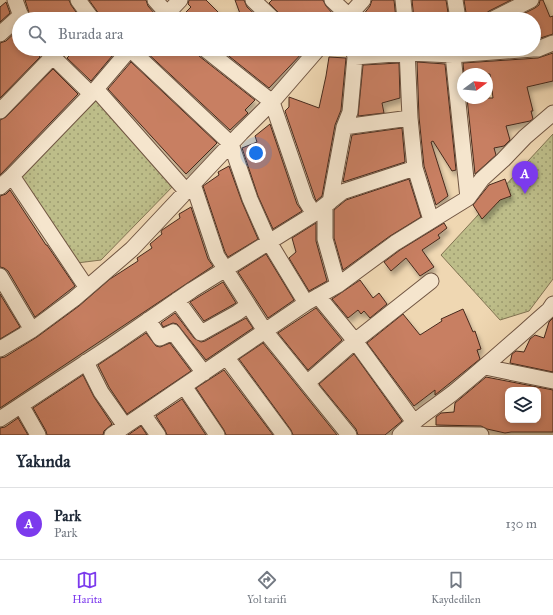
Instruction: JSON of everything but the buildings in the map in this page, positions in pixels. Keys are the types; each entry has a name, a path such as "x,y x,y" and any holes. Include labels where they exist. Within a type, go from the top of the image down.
{"street":[{"path":"15,0 20,12"},
{"path":"78,0 86,12"},
{"path":"154,0 163,12"},
{"path":"171,12 180,0"},
{"path":"253,0 266,12"},
{"path":"332,0 343,12"},
{"path":"353,12 363,0"},
{"path":"404,0 405,12"},
{"path":"455,0 457,12"},
{"path":"507,12 531,0"},
{"path":"0,34 12,25"},
{"path":"541,48 553,43"},
{"path":"0,111 48,56"},
{"path":"56,56 94,91 190,188 217,256 248,305 265,331 349,435"},
{"path":"0,187 94,91 124,56"},
{"path":"137,56 231,144 250,198 269,242 312,299 355,341 414,422"},
{"path":"214,56 272,102 306,201 323,207"},
{"path":"0,349 32,330 87,288 132,249 272,102 307,56"},
{"path":"338,285 325,239 323,207 344,127 350,112 354,56"},
{"path":"408,56 410,118 415,168 431,220"},
{"path":"454,56 468,198"},
{"path":"112,435 312,299 338,285 395,243 468,198 482,179 525,137 553,113"},
{"path":"344,127 410,118"},
{"path":"0,419 177,300 323,207 342,192 415,168"},
{"path":"12,176 87,288"},
{"path":"0,276 32,330"},
{"path":"307,382 355,341 431,281"},
{"path":"177,300 201,333 237,313 248,305"},
{"path":"400,435 414,422 485,367 549,310 553,304"},
{"path":"148,320 160,338 173,332 204,373"},
{"path":"227,358 284,435"},
{"path":"86,362 101,392 126,426"},
{"path":"485,367 553,381"},
{"path":"184,386 217,435"},
{"path":"21,405 38,435"},
{"path":"143,414 158,435"},
{"path":"400,435 481,435"}],"green space":[{"path":"99,98 176,183 101,260 77,263 21,176"},
{"path":"553,134 553,279 529,311 500,320 441,255"}],"place":[{"name":"Park","path":"525,194"}]}
